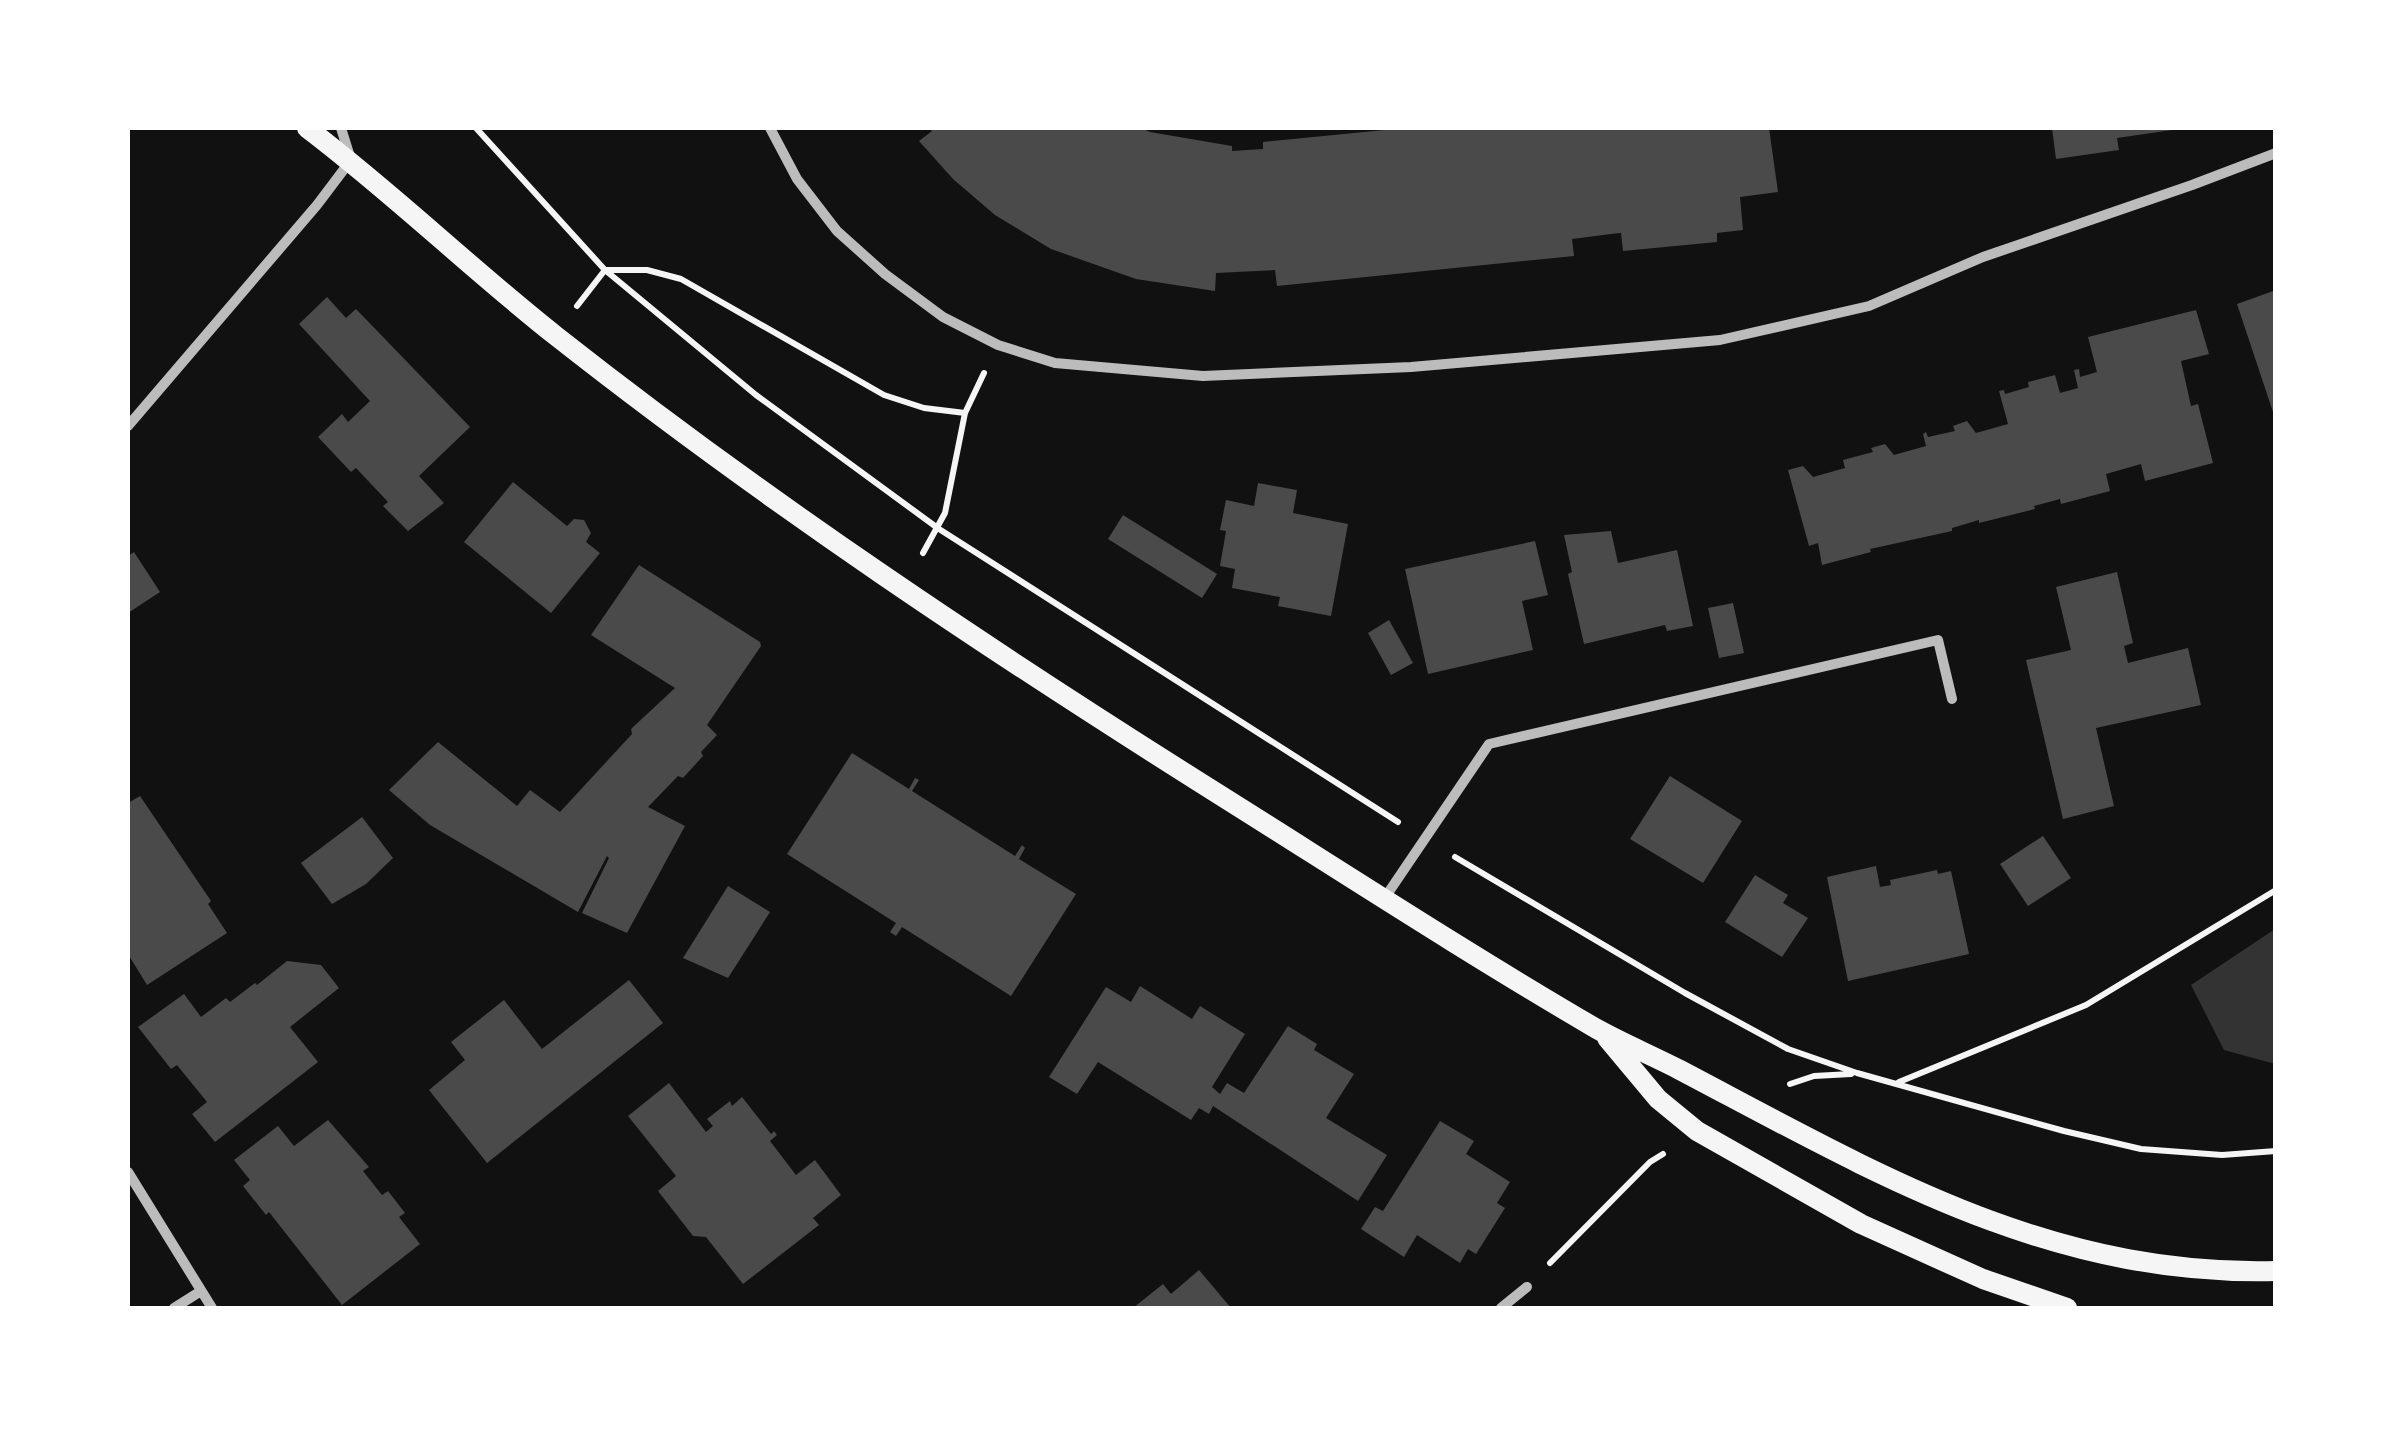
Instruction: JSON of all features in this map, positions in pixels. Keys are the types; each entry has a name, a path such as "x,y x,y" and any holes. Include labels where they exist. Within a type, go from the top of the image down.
{"main road":[{"path":"307,128 554,334 899,588 1384,899 1602,1032 1839,1155 2021,1234 2151,1265 2202,1271 2276,1271"},
{"path":"1602,1032 1658,1099 1698,1131 1861,1224 1983,1279 2067,1308"}],"street":[{"path":"128,426 317,205 350,160 341,128"},
{"path":"770,128 797,180 837,230 885,274 943,316 998,345 1055,363 1203,376 1411,367 1720,340 1869,306 1983,257 2276,152"},
{"path":"1384,899 1489,744 1938,640 1952,699"},
{"path":"128,1172 212,1308"},
{"path":"1501,1308 1527,1287"},
{"path":"174,1308 201,1291"}],"path":[{"path":"476,128 606,270 756,395 939,529 1425,839 1685,993 1788,1049 1857,1073 2064,1132 2142,1149 2222,1155 2276,1151"},
{"path":"554,334 606,270"},
{"path":"606,270 646,270 681,280 884,395 924,408 965,413"},
{"path":"945,513 965,413 998,345"},
{"path":"1898,1082 2086,1005 2276,890"},
{"path":"1527,1287 1650,1162 1698,1131"}],"shaded area":[{"path":"2275,929 2275,1064 2224,1050 2191,985"}],"building":[{"path":"929,128 1141,128 1232,146 1232,151 1263,149 1263,142 1405,128 1769,128 1778,192 1740,197 1743,230 1717,233 1717,242 1623,251 1621,233 1572,239 1574,256 1277,286 1275,270 1216,273 1215,291 1136,279 1051,249 995,215 953,179 919,141 932,131"},
{"path":"2052,128 2172,130 2117,138 2119,150 2056,159"},
{"path":"2276,290 2276,418 2275,418 2237,304"},
{"path":"327,297 346,318 356,309 470,427 419,476 444,503 408,531 383,506 388,502 356,468 351,472 318,437 342,414 348,422 370,401 299,324"},
{"path":"2196,310 2209,354 2181,361 2191,406 2198,404 2213,463 2145,481 2141,464 2106,474 2110,491 2061,504 2060,499 1822,565 1818,543 1809,546 1788,470 1803,466 1813,477 1845,468 1843,460 1873,452 1871,448 1885,444 1894,455 1926,446 1926,432 1928,437 1955,431 1953,426 1967,421 1976,433 2008,424 1999,391 2004,390 2005,394 2029,387 2028,382 2055,375 2060,393 2078,388 2074,370 2079,369 2080,377 2097,372 2088,337"},
{"path":"513,482 567,526 574,519 584,520 591,533 586,542 600,553 551,613 464,542"},
{"path":"1258,483 1297,490 1293,513 1348,524 1331,616 1278,606 1280,597 1232,588 1235,569 1220,566 1226,531 1220,530 1226,500 1254,506"},
{"path":"1123,515 1217,574 1202,598 1108,539"},
{"path":"1611,531 1618,563 1677,550 1693,626 1667,631 1665,625 1584,644 1568,574 1572,572 1564,535"},
{"path":"1535,541 1548,595 1522,601 1533,650 1428,674 1405,569"},
{"path":"134,552 160,592 128,613 128,556"},
{"path":"639,565 761,646 707,725 717,735 701,752 703,756 648,807 685,826 627,933 582,913 607,856 578,912 430,825 389,790 438,742 517,806 530,790 560,812 632,734 631,729 675,688 591,635"},
{"path":"2117,572 2133,643 2124,646 2128,663 2188,648 2201,705 2096,728 2114,806 2063,819 2026,660 2071,650 2056,587"},
{"path":"1733,603 1744,653 1719,658 1708,608"},
{"path":"1389,620 1413,663 1391,675 1368,633"},
{"path":"852,753 909,789 915,778 919,780 912,791 1015,856 1022,845 1025,848 1019,859 1076,894 1011,996 902,927 896,936 890,932 896,923 787,854"},
{"path":"1670,776 1742,821 1703,883 1630,839"},
{"path":"140,796 211,901 208,904 227,933 147,985 128,954 128,803"},
{"path":"362,817 393,858 366,884 332,904 301,863"},
{"path":"2043,836 2071,878 2028,906 2000,864"},
{"path":"1876,866 1880,887 1891,885 1890,880 1937,870 1938,874 1951,871 1969,954 1848,981 1827,877"},
{"path":"1755,875 1788,895 1783,903 1808,918 1782,957 1725,922"},
{"path":"728,886 770,912 728,978 683,958"},
{"path":"287,961 321,965 339,988 290,1027 318,1062 215,1142 192,1114 207,1102 177,1065 171,1069 138,1027 184,994 201,1017 226,998 230,1002 257,985"},
{"path":"629,980 663,1023 487,1163 429,1090 465,1060 451,1042 504,1000 542,1049"},
{"path":"1140,986 1192,1019 1200,1006 1245,1034 1212,1087 1220,1094 1227,1083 1244,1093 1288,1026 1317,1044 1314,1050 1354,1074 1326,1118 1387,1155 1358,1201 1213,1106 1209,1114 1199,1108 1191,1120 1098,1062 1077,1094 1049,1077 1106,987 1131,1002"},
{"path":"669,1083 706,1132 713,1126 707,1119 742,1097 771,1134 774,1131 777,1135 770,1141 796,1175 815,1160 841,1195 813,1218 819,1225 743,1284 706,1237 693,1236 658,1191 676,1176 628,1116"},
{"path":"328,1120 369,1167 363,1171 382,1195 388,1191 405,1213 399,1217 420,1244 342,1305 269,1212 266,1215 243,1186 250,1180 234,1160 278,1126 294,1146"},
{"path":"1440,1121 1474,1141 1466,1154 1510,1182 1497,1203 1505,1208 1476,1254 1468,1249 1460,1263 1417,1235 1404,1257 1361,1229 1375,1207 1383,1211"},
{"path":"1199,1270 1231,1308 1133,1308 1163,1284 1171,1294"}]}
